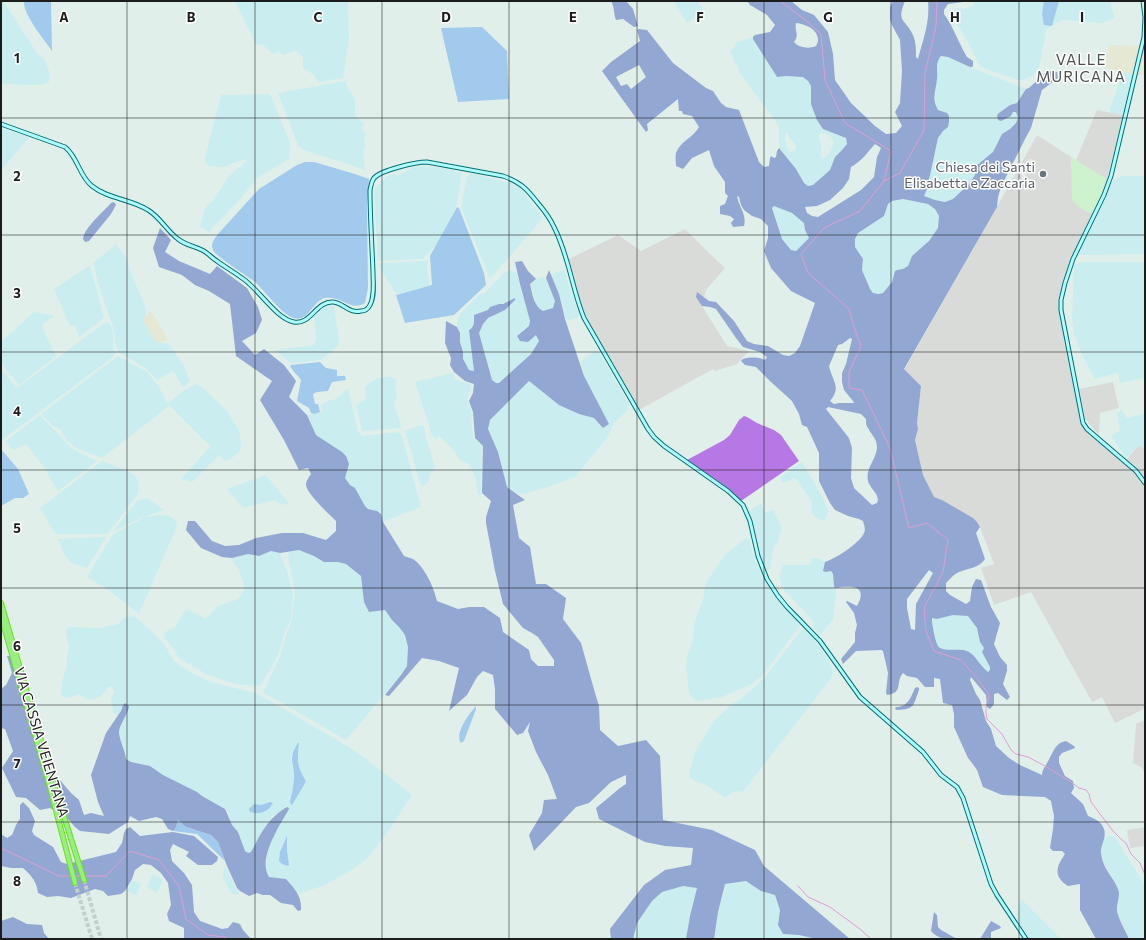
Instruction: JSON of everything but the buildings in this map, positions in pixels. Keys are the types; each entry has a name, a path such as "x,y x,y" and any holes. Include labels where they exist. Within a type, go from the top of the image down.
{"highway":[{"name":"VIA CASSIA VEIENTANA","path":"1,603 50,779 75,883"},
{"name":"VIA CASSIA VEIENTANA","path":"1,616 50,779 84,880"}],"street":[{"path":"1143,1 1145,23 1144,37 1111,176 1073,259 1063,290 1061,306 1084,425 1098,439 1136,471 1145,483"},
{"path":"1,124 65,147 71,153 84,178 91,186 103,193 148,210 156,216 178,240 205,252 224,267 250,284 269,306 286,319 296,322 303,321 320,307 329,302 338,303 348,310 355,312 364,310 370,306 373,282 370,190 373,179 377,176 410,164 427,162 503,176 523,186 541,207 554,226 584,318 648,429 660,443 728,491 743,505 750,521 758,556 767,578 778,596 820,640 860,697 923,752 941,774 959,790 963,798 992,887 1026,939"}],"shaded area":[{"path":"1,1 3,1 37,53 45,60 50,74 49,82 37,85 1,84"},
{"path":"24,1 51,1 52,51 30,20"},
{"path":"235,1 348,1 349,40 343,78 318,82 314,75 303,68 303,57 296,50 283,55 279,52 273,54 263,45 256,44"},
{"path":"611,1 626,1 633,9 638,26 634,27 623,19 616,20"},
{"path":"674,1 698,1 703,11 687,23"},
{"path":"747,1 791,1 802,10 814,15 828,32 833,54 835,80 851,103 875,126 886,134 896,133 902,126 895,112 900,103 902,71 900,40 890,19 890,7 893,1 905,1 902,8 901,17 913,35 916,57 918,59 927,24 928,1 970,1 948,4 944,10 944,14 963,50 967,57 973,61 973,66 970,67 948,57 941,56 938,61 934,94 935,102 938,110 947,113 949,116 949,122 948,127 938,138 927,189 924,196 935,200 945,202 953,199 969,184 975,175 976,166 993,152 1002,134 1016,123 1018,118 1016,112 1013,112 1011,116 1001,121 998,120 997,115 1010,105 1017,103 1026,89 1046,72 1057,72 1058,78 1042,90 1031,128 1001,187 997,207 904,369 921,386 917,423 918,429 915,440 923,475 934,497 973,518 980,527 976,533 985,559 977,566 954,575 946,583 946,591 966,604 970,601 972,587 976,579 981,580 991,607 1000,623 994,644 1000,657 1007,665 1007,671 1003,684 1010,697 1007,700 998,693 994,694 994,704 990,709 987,707 986,695 971,677 970,680 980,700 986,721 991,729 996,746 1009,758 1020,765 1042,775 1056,746 1066,741 1074,746 1075,748 1062,753 1059,757 1059,763 1065,776 1073,781 1074,788 1071,793 1083,804 1088,816 1095,819 1103,826 1105,835 1101,850 1102,859 1118,889 1119,894 1117,911 1129,939 1096,939 1080,910 1080,884 1068,886 1060,879 1058,875 1058,867 1065,854 1062,851 1053,851 1050,848 1054,816 1051,801 1045,797 1002,795 983,787 977,770 968,758 954,727 952,705 943,703 940,679 934,678 934,687 925,687 917,678 907,676 903,673 896,692 887,695 888,673 883,651 856,651 843,664 841,659 855,642 857,625 854,613 846,602 847,601 857,606 861,594 859,590 852,587 835,588 833,574 831,571 823,571 825,562 835,558 847,550 862,537 865,530 863,521 835,510 830,503 819,481 819,453 807,427 802,425 799,414 792,401 756,367 745,365 741,361 743,359 751,358 765,360 767,357 760,352 743,347 716,309 702,306 696,297 697,292 709,301 716,302 734,321 747,341 754,344 768,346 783,355 789,356 795,353 800,346 815,303 791,291 771,268 764,251 768,238 768,226 761,219 752,216 744,210 739,197 737,196 744,215 744,226 733,227 731,223 734,219 730,216 720,214 720,206 725,204 728,196 725,193 725,182 714,166 709,150 692,158 683,169 676,166 676,155 680,145 699,127 692,116 683,114 682,111 679,111 678,99 647,124 648,130 646,132 602,71 611,62 640,41 637,30 647,30 673,63 706,88 713,91 721,103 726,107 739,110 759,162 764,167 769,166 771,156 774,158 776,157 779,148 796,169 804,183 808,186 813,185 830,170 835,157 847,144 846,138 823,129 817,120 811,104 811,86 808,81 803,77 777,77 753,39 755,35 770,32 775,25 767,15 750,5","holes":["796,23 807,26 813,30 816,33 818,41 816,46 804,47 796,44 794,42 797,37","639,65 646,77 631,89 627,84 621,86 616,77","875,144 881,148 877,157 874,177 861,190 818,217 807,213 805,207 817,206 830,200 843,188 849,179 851,167","903,199 928,204 935,209 939,216 938,228 929,241 912,256 908,266 895,271 892,282 883,293 878,294 873,293 870,289 862,270 863,259 855,247 855,239 858,233 884,216 888,204 892,201","774,206 792,213 804,223 805,230 809,238 796,251 791,250 782,239 772,208","850,338 852,339 846,364 842,373 842,382 844,390 854,403 834,404 830,401 834,396 836,388 829,366 838,345","828,407 861,414 866,419 866,424 875,439 877,448 867,477 869,484 878,497 877,503 872,505 854,488 851,478 852,448 849,438 826,409","929,570 933,573 916,604 915,630 911,629 907,599","953,615 968,616 977,628 980,642 984,648 982,652 990,667 990,670 988,672 985,670 969,652 940,648 936,641 932,618 937,619"]},
{"path":"973,1 1112,1 1111,6 1115,18 1102,23 1063,20 1056,23 1046,30 1040,64 1034,75 1024,80 1018,80 981,67 973,53 949,10 967,8 974,5"},
{"path":"1044,1 1059,1 1052,26 1044,25 1042,14"},
{"path":"482,27 507,51 509,99 458,102 441,28"},
{"path":"753,37 777,77 803,77 808,81 811,86 811,104 823,129 846,138 847,144 835,157 830,170 813,185 808,186 804,183 796,169 779,148 779,126 742,76 730,52 737,42","holes":["786,133 796,145 795,150 791,152 787,148 785,141","821,133 825,133 832,138 834,143 828,155 824,158 821,155 821,143 819,140"]},
{"path":"1145,37 1145,75 1135,75 1105,68 1109,45 1142,46"},
{"path":"941,56 948,57 1026,89 1017,103 1010,105 997,115 998,120 1013,112 1016,112 1018,118 1016,123 1002,134 993,152 976,166 975,175 969,184 953,199 946,202 924,196 927,189 938,138 948,127 949,116 947,113 938,110 935,105 934,92 937,79 938,59"},
{"path":"1123,72 1133,74 1123,115 1109,112"},
{"path":"345,81 355,99 355,116 364,123 362,130 366,133 364,141 366,147 363,152 365,170 302,149 298,145 278,93"},
{"path":"270,94 290,143 289,159 257,178 242,197 209,232 200,227 204,211 214,200 228,177 249,159 224,167 209,166 205,163 221,95"},
{"path":"1097,110 1123,115 1107,179 1099,174 1111,182 1072,266 1063,297 1063,306 1085,422 1091,430 1126,460 1139,445 1145,450 1145,710 1144,709 1115,723 1102,697 1092,702 1031,592 994,605 981,568 994,564 980,527 977,522 942,500 933,497 923,475 915,440 918,429 917,423 921,386 904,370 1037,135 1076,160"},
{"path":"1,128 30,137 1,170"},
{"path":"1071,157 1107,179 1093,212 1090,213 1080,208 1072,200"},
{"path":"1029,159 1032,159 1033,162 1025,176 1031,181 1031,183 1022,178 1020,174"},
{"path":"305,162 314,162 369,179 367,205 368,288 365,303 355,306 336,299 325,298 317,303 303,317 294,318 289,316 273,302 254,281 215,253 212,246 213,241 218,234 259,189 297,165"},
{"path":"422,166 445,168 462,173 457,204 440,239 423,259 378,261 374,191 387,176 395,174 399,175 411,168"},
{"path":"471,173 510,183 519,188 524,192 543,218 490,279 461,207 467,177"},
{"path":"1122,176 1145,176 1145,254 1079,255 1111,183"},
{"path":"903,199 928,204 935,209 939,216 938,228 929,241 912,256 908,266 895,271 892,282 883,293 873,293 862,270 863,259 855,247 855,239 857,233 884,216 887,204 891,201"},
{"path":"113,202 116,205 111,214 89,241 85,242 83,239 84,235 90,225"},
{"path":"774,206 792,213 804,223 805,230 809,238 796,251 791,250 782,239 772,207"},
{"path":"457,207 459,208 484,273 486,285 454,315 405,323 396,295 432,285 430,256"},
{"path":"160,228 171,240 165,252 179,261 210,274 217,266 247,288 258,307 262,320 256,333 242,341 255,355 264,349 284,365 296,381 289,397 307,415 316,435 346,456 349,464 345,478 350,485 355,488 368,509 377,511 381,514 383,522 404,556 413,559 425,572 434,590 437,601 458,609 484,607 500,618 503,632 529,650 531,659 538,666 554,666 554,660 538,637 523,628 503,604 486,523 486,517 491,501 482,493 483,446 475,438 473,412 469,401 473,393 474,384 465,381 454,372 450,365 451,358 445,343 446,321 457,327 460,333 463,359 469,370 474,371 469,330 473,326 474,315 488,310 490,307 503,304 515,298 515,300 505,310 488,318 483,324 479,333 492,380 499,383 531,354 539,341 536,335 528,342 520,341 517,336 529,326 530,321 515,262 522,261 528,271 536,279 530,284 535,303 543,311 553,308 555,301 546,278 549,270 559,294 565,319 584,376 609,424 603,428 594,418 579,414 559,405 529,381 490,420 488,429 498,452 507,487 525,500 513,505 519,538 530,547 536,584 546,584 566,598 563,619 581,643 599,706 600,730 618,746 646,740 660,756 663,820 712,830 755,850 764,866 850,939 817,939 799,935 783,934 778,925 780,910 775,895 761,891 746,881 725,884 718,912 714,939 686,939 697,888 683,886 662,892 652,901 637,923 633,939 611,939 610,929 644,885 665,870 691,865 693,848 665,846 645,842 599,819 596,808 626,784 626,775 611,782 589,803 576,807 534,851 529,835 542,813 544,800 557,799 528,731 530,722 523,733 517,735 495,709 493,675 483,671 477,677 467,695 449,711 459,668 439,661 422,658 389,696 385,695 407,666 408,647 405,635 385,610 369,612 364,602 361,576 346,564 338,562 324,562 299,550 280,553 271,551 259,556 248,554 232,558 222,557 201,548 186,530 188,521 195,521 212,541 225,546 239,545 256,538 282,533 303,533 326,540 336,531 336,521 307,489 307,481 311,474 308,468 299,470 284,440 260,400 272,381 236,356 230,304 209,291 195,285 182,275 159,267 153,248"},
{"path":"685,229 725,268 706,290 702,306 727,346 749,351 737,364 715,371 713,369 637,411 591,326 580,302 567,260 618,235 641,251"},
{"path":"116,244 128,261 129,268 145,306 146,314 143,319 154,340 169,344 184,366 190,380 184,388 173,371 157,380 145,368 118,352 113,327 101,293 93,263"},
{"path":"428,261 427,268 430,285 400,293 396,293 379,267 382,263"},
{"path":"1081,262 1145,262 1145,378 1120,383 1118,373 1095,379 1084,359 1074,334 1072,320 1074,265"},
{"path":"90,265 104,318 79,337 75,325 70,326 54,289"},
{"path":"510,270 517,273 530,321 529,326 517,335 536,334 539,341 531,354 499,383 496,383 492,380 479,333 483,324 488,318 505,310 512,299 474,315 474,324 471,329 474,371 469,370 462,359 463,352 460,342 460,333 457,327 457,320 460,314 479,295 486,292 505,272"},
{"path":"564,270 579,314 578,317 570,320 565,319 559,294 551,275"},
{"path":"541,277 546,278 555,301 553,308 543,311 539,310 536,306 530,284"},
{"path":"331,305 334,306 339,341 338,345 331,352 321,360 291,363 275,350 314,345 316,337 314,316 323,308"},
{"path":"150,311 157,320 168,340 154,345 143,319"},
{"path":"34,312 54,316 43,324 42,327 56,356 19,385 1,363 1,342"},
{"path":"107,321 111,326 113,333 114,356 1,441 1,369 17,388"},
{"path":"598,350 629,404 628,410 614,423 607,438 575,477 523,494 516,493 507,487 498,452 488,429 490,420 529,381 559,405 579,414 594,418 603,428 580,362 588,355"},
{"path":"118,356 147,372 159,387 169,406 102,458 78,449 67,441 60,429 53,426 41,414"},
{"path":"320,362 326,368 337,370 337,376 345,376 346,380 332,382 328,391 313,394 315,404 318,404 320,412 314,414 311,413 309,408 297,401 301,380 290,366"},
{"path":"452,373 454,374 454,378 470,384 471,388 467,399 471,410 473,438 482,445 481,495 478,494 476,479 469,464 460,460 452,448 438,435 436,440 432,435 415,382"},
{"path":"391,377 397,381 395,386 397,398 394,403 401,426 400,428 362,430 356,405 366,399 365,386 378,378"},
{"path":"1113,382 1119,408 1100,413 1099,435 1085,419 1079,389"},
{"path":"197,384 227,411 239,430 241,442 240,451 232,458 225,461 168,403 186,389"},
{"path":"348,388 358,432 363,436 398,432 402,436 421,507 383,522 383,519 377,511 368,509 365,506 355,488 346,480 345,478 349,464 342,452 314,433 307,415 322,412 321,405 327,401 336,399"},
{"path":"1122,410 1127,418 1145,413 1145,450 1139,445 1126,458 1111,436 1120,431 1117,413"},
{"path":"40,415 72,449 97,461 58,491 44,467 26,444 13,450 6,441"},
{"path":"744,416 774,430 781,435 799,461 741,501 722,484 687,460 724,440 730,435 739,420"},
{"path":"421,425 424,426 435,467 430,474 429,482 423,486 420,483 405,431"},
{"path":"210,447 219,455 192,482 181,479"},
{"path":"1,449 18,469 29,494 23,498 15,498 1,506"},
{"path":"102,461 128,471 136,477 139,488 137,495 108,534 57,534 40,508"},
{"path":"802,462 827,507 828,511 825,520 823,521 814,516 811,512 811,500 795,478 788,482 782,482 780,477"},
{"path":"266,475 290,505 280,504 275,500 243,508 227,489"},
{"path":"147,498 164,510 141,518 112,532 138,500"},
{"path":"761,503 765,513 773,509 782,528 778,541 773,550 770,569 767,572 762,561 753,521 749,511"},
{"path":"160,515 173,518 177,526 139,614 107,589 87,577 113,534 145,517"},
{"path":"106,537 87,568 71,563 65,555 58,539"},
{"path":"749,538 754,558 764,579 800,626 762,676 750,685 722,697 698,701 689,693 686,665 687,656 693,639 695,622 704,596 704,590 707,581 725,555 745,539"},
{"path":"299,550 324,562 338,562 346,564 361,576 364,602 378,611 385,610 405,635 408,647 407,666 401,675 346,740 263,693 281,654 292,620 295,593 288,556 289,551"},
{"path":"271,551 280,553 287,571 293,595 291,620 285,631 278,655 262,684 258,686 236,684 208,675 192,666 192,663 189,664 179,658 175,650 164,638 166,636 163,633 175,627 186,609 206,619 218,606 238,599 243,592 244,584 238,568 233,562 232,558 248,554 259,556"},
{"path":"812,558 818,558 825,562 824,567 826,572 831,571 833,574 834,586 836,590 833,620 820,635 813,627 814,622 784,590 780,578 782,568 781,565 810,565"},
{"path":"953,615 968,616 977,628 980,642 984,648 982,652 990,667 988,673 972,655 942,649 938,646 931,622 932,618 937,619"},
{"path":"133,616 137,618 164,644 174,661 184,668 197,676 215,683 255,693 276,704 365,758 412,795 387,833 367,859 325,885 299,894 286,879 269,877 266,872 267,850 285,808 273,816 263,830 251,852 248,853 245,851 238,832 232,825 225,809 197,792 163,775 150,766 131,762 126,759 119,733 124,717 128,712 122,707 119,715 116,715 113,712 111,697 115,692 112,687 109,687 101,696 95,699 90,700 79,694 72,697 63,697 61,694 62,682 67,665 69,647 66,633 67,629 69,627 99,628 118,624 125,617","holes":["299,744 299,771 306,781 299,793 290,800 294,778 291,756"]},
{"path":"803,628 812,636 827,657 833,671 832,677 742,793 738,791 733,792 724,797 706,785 693,780 690,777 690,771 695,753 715,720 765,677"},
{"path":"7,656 10,656 50,791 58,787 59,779 79,800 84,815 91,813 104,816 98,802 91,775 106,733 125,703 129,706 120,726 119,733 126,759 131,762 150,766 163,775 197,792 225,809 232,825 238,832 245,851 248,853 251,852 269,822 288,807 289,809 271,842 266,861 266,870 269,877 286,879 289,882 299,896 301,910 298,911 293,905 281,903 270,895 257,893 249,896 240,891 237,888 227,866 218,842 211,835 186,827 178,820 173,831 168,829 162,819 156,817 139,821 130,816 128,822 109,834 80,831 67,818 50,808 40,810 26,798 16,797 2,768 13,751 5,729 1,728 1,689 6,685 12,673"},
{"path":"917,687 919,690 916,700 912,706 907,709 895,709 896,707 900,707 906,703"},
{"path":"476,706 464,741 461,743 459,735 463,724"},
{"path":"1145,720 1145,774 1141,767 1133,763 1136,724"},
{"path":"298,743 298,763 306,781 292,805 290,803 290,799 294,774 292,758"},
{"path":"23,802 29,808 35,821 32,831 34,835 53,847 61,862 67,864 116,852 122,843 126,829 130,827 140,836 173,832 194,836 218,857 217,861 212,865 198,865 186,856 189,852 173,844 170,850 172,861 184,873 192,885 194,912 200,921 222,929 228,928 233,922 240,924 251,939 184,939 184,928 169,921 167,914 171,905 168,883 161,873 151,865 143,864 135,870 125,891 121,894 108,896 103,891 95,889 71,898 58,896 47,897 38,893 33,879 23,868 1,866 1,834 7,838 12,835 20,819 20,805"},
{"path":"270,802 273,803 266,811 257,813 250,812 249,809 254,804 261,805"},
{"path":"178,820 186,827 211,835 218,842 225,861 197,834 173,831"},
{"path":"1145,827 1145,846 1130,848 1127,830"},
{"path":"287,836 288,866 279,861 280,852"},
{"path":"1114,836 1145,887 1145,939 1129,939 1119,918 1117,909 1119,895 1115,884 1106,870 1101,854 1101,847 1104,838"},
{"path":"225,866 240,894 231,893 223,878"},
{"path":"153,874 163,880 157,893 147,887"},
{"path":"132,880 141,885 136,895 127,891"},
{"path":"747,881 761,891 775,895 780,910 778,925 783,934 799,935 817,939 714,939 718,912 725,884"},
{"path":"683,886 697,888 686,939 633,939 637,923 652,901 662,892"},
{"path":"1021,899 1061,939 1030,939 1018,922 1017,914"},
{"path":"934,912 937,915 938,927 957,939 946,939 934,934 931,931"},
{"path":"13,917 27,924 42,925 44,933 49,939 1,939 1,921"},
{"path":"991,921 1001,928 991,932 991,939 980,939"}],"waterway":[{"path":"780,1 821,34 825,80 845,123 891,151 884,181 860,211 824,228 801,254 808,273 849,309 861,346 849,372 849,388 862,390 890,448 909,528 927,523 948,540 943,572 924,608 926,631 934,651 961,660 977,678 988,693 989,697 986,706 987,719 1002,734 1011,750 1016,754 1028,757 1045,766 1079,788 1086,790 1089,794 1091,802 1113,831 1126,843 1131,854 1140,863 1145,875"},
{"path":"884,181 900,173 924,130 925,73 936,26 937,1"},
{"path":"1,848 59,876 71,876"},
{"path":"84,876 106,876 130,851 159,860 179,886 186,919 208,935 225,937 228,939"},
{"path":"74,876 81,876"},
{"path":"798,886 808,897 830,907 871,939"}],"tunnel":[{"path":"84,880 101,939"},
{"path":"75,883 92,939"}],"place":[{"name":"Chiesa dei Santi Elisabetta e Zaccaria","path":"1043,174"}],"district":[{"name":"VALLE MURICANA","path":"1081,68"}]}
